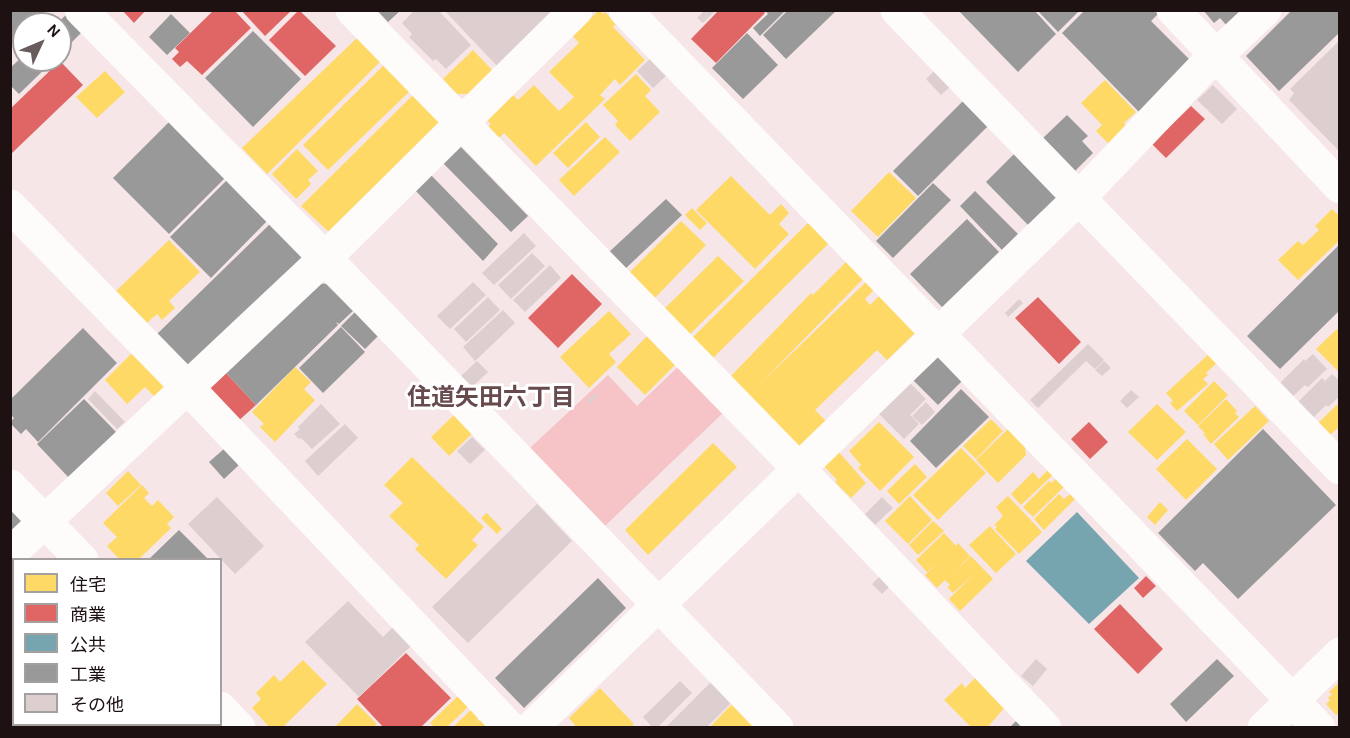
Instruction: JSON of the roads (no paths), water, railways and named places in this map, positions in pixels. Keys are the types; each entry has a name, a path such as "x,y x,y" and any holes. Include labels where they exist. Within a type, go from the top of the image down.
{"street":[{"path":"81,10 325,258 777,728"},
{"path":"352,10 460,124 799,469 1045,728"},
{"path":"10,554 325,258 576,10"},
{"path":"625,10 1319,728"},
{"path":"897,10 1078,200 1340,468"},
{"path":"1173,10 1340,187"},
{"path":"531,728 1078,200 1216,56 1265,10"},
{"path":"10,206 187,387 510,728"},
{"path":"10,486 80,558"},
{"path":"1264,728 1340,654"},
{"path":"222,710 239,728"}],"district":[{"name":"住道矢田六丁目","path":"491,398"}]}
